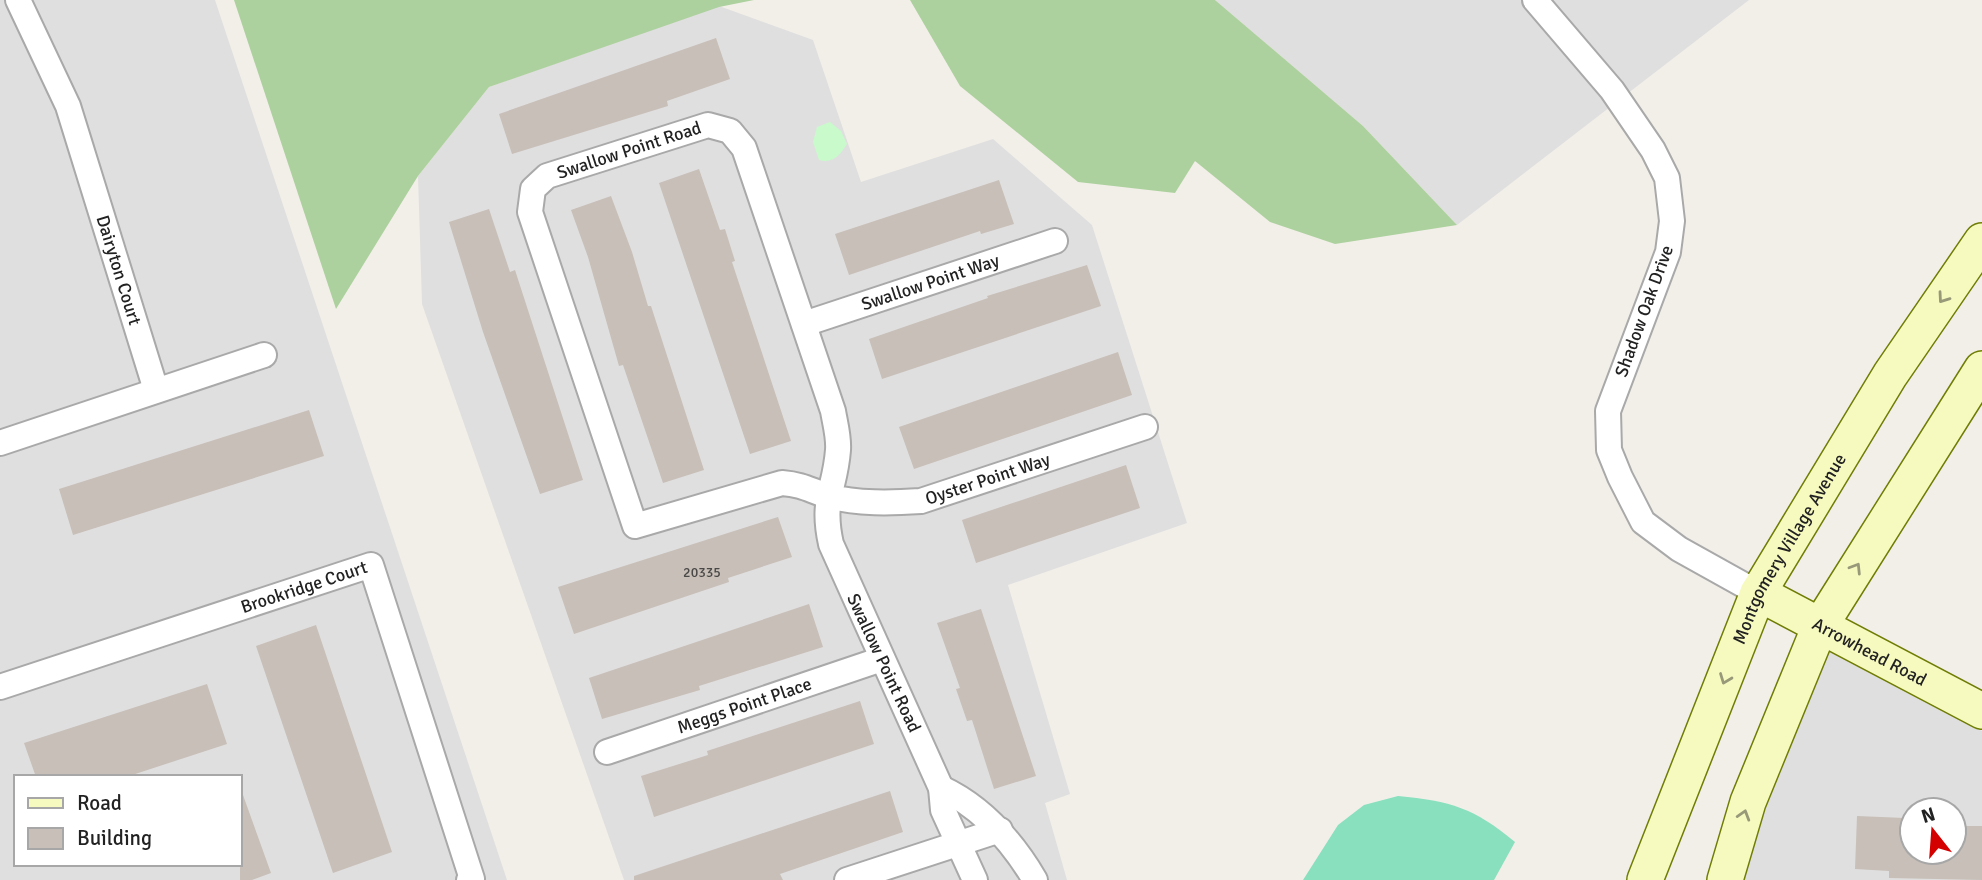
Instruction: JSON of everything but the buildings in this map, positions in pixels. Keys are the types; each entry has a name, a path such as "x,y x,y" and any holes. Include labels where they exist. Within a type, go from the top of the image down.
{"main road":[{"name":"Montgomery Village Avenue","path":"1645,880 1758,593 1890,374 1982,242"},
{"path":"1724,880 1748,802 1820,625 1982,369"},
{"name":"Arrowhead Road","path":"1758,593 1982,711"}],"street":[{"name":"Dairyton Court","path":"18,0 68,106 156,390"},
{"name":"Shadow Oak Drive","path":"1535,0 1612,90 1653,150 1667,178 1672,221 1668,251 1608,411 1609,450 1643,522 1679,550 1758,593"},
{"name":"Swallow Point Road","path":"828,496 805,485 782,484 635,527 530,212 533,189 547,176 708,125 730,131 744,148 833,411 839,446 825,517 831,544 941,788 943,810 975,880"},
{"name":"Swallow Point Way","path":"804,324 1055,241"},
{"path":"0,443 264,355"},
{"name":"Oyster Point Way","path":"828,496 884,504 921,501 1144,427"},
{"name":"Brookridge Court","path":"0,687 371,565 472,879 469,880"},
{"name":"Meggs Point Place","path":"607,752 882,659"},
{"path":"941,788 959,796 999,830 1035,880"},
{"path":"847,880 999,830"}],"shaded area":[{"path":"0,0 215,0 507,880 0,880"},
{"path":"1215,0 1749,0 1457,225 1363,126"},
{"path":"719,6 813,40 861,182 993,139 1092,225 1187,523 1008,585 1070,794 1045,803 1067,880 624,880 422,304 418,176 489,87"},
{"path":"1830,650 1982,731 1982,880 1744,880 1763,816"}],"green space":[{"path":"234,0 754,0 719,7 489,87 418,176 336,309"},
{"path":"910,0 1215,0 1363,126 1457,225 1335,244 1270,222 1195,161 1175,193 1078,182 960,86"},
{"path":"830,122 841,131 847,144 836,158 819,160 813,142 817,127"},
{"path":"1398,796 1461,808 1487,821 1515,842 1494,880 1303,880 1338,825 1364,805"}]}
